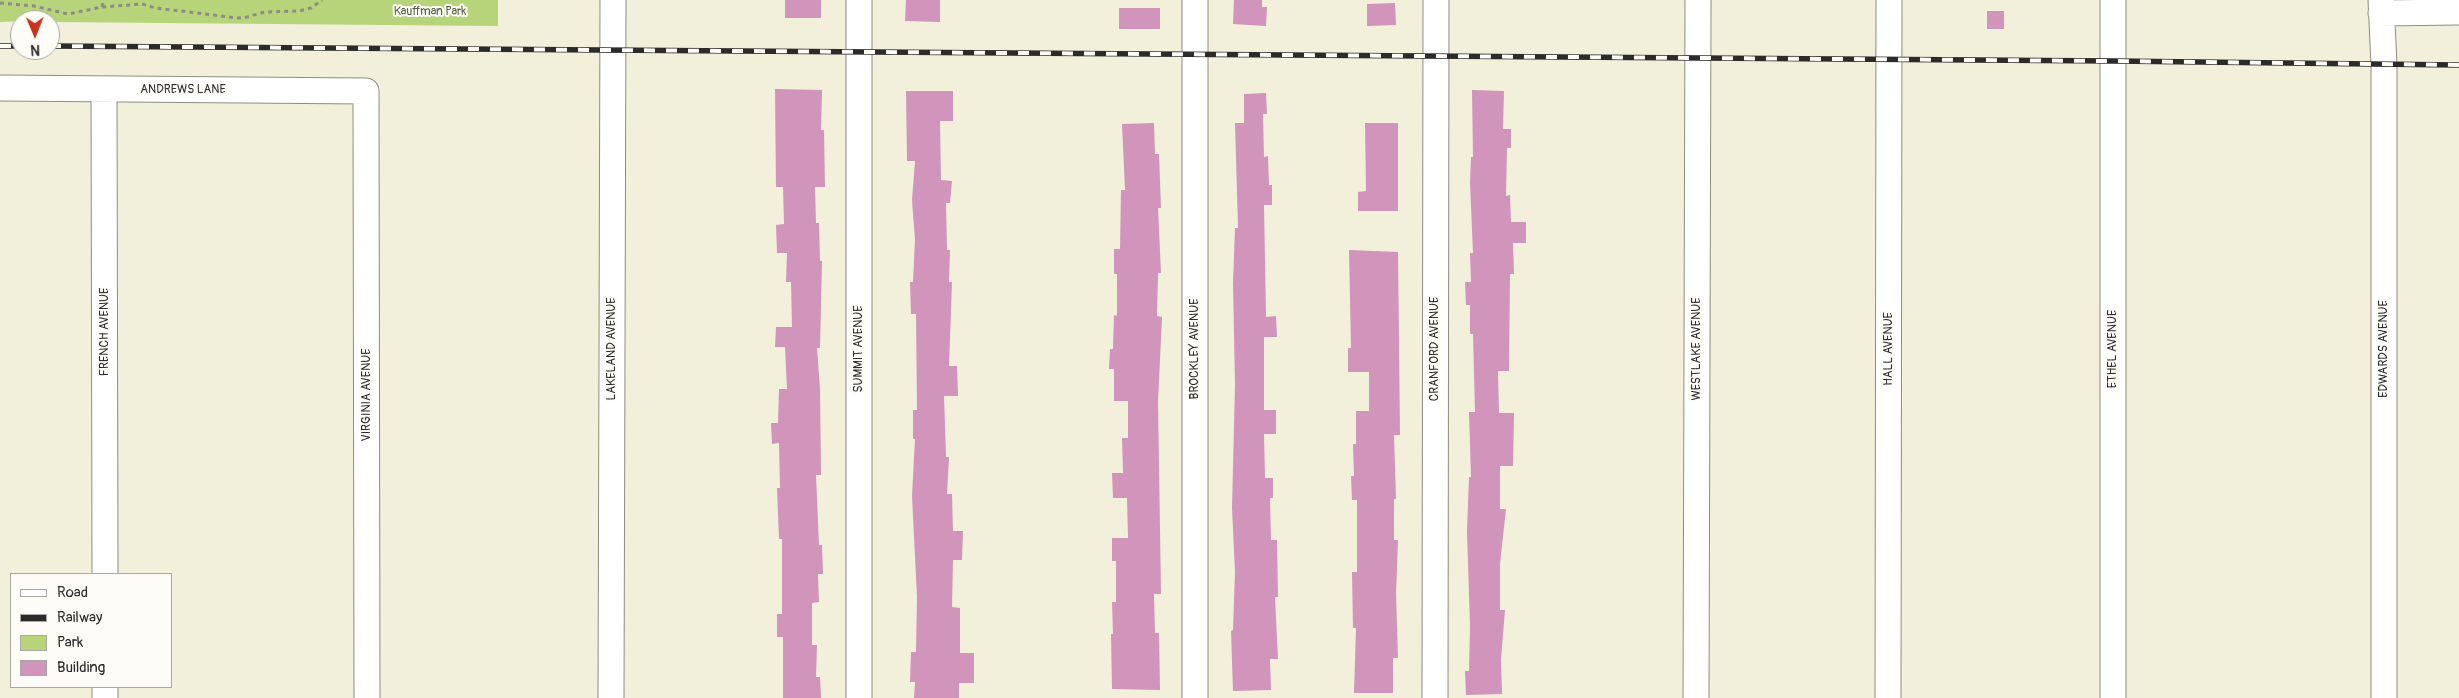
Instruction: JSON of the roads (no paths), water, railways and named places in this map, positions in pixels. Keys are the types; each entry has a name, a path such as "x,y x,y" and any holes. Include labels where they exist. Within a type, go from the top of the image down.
{"street":[{"name":"LAKELAND AVENUE","path":"611,698 612,0"},
{"name":"SUMMIT AVENUE","path":"859,0 859,698"},
{"name":"BROCKLEY AVENUE","path":"1195,0 1195,698"},
{"name":"CRANFORD AVENUE","path":"1435,698 1436,0"},
{"name":"WESTLAKE AVENUE","path":"1696,698 1698,0"},
{"name":"HALL AVENUE","path":"1888,698 1889,0"},
{"name":"ETHEL AVENUE","path":"2113,0 2113,698"},
{"path":"2381,6 2459,12"},
{"name":"EDWARDS AVENUE","path":"2381,6 2384,65 2384,698"},
{"name":"ANDREWS LANE","path":"0,88 366,91"},
{"name":"FRENCH AVENUE","path":"104,89 105,573"},
{"name":"VIRGINIA AVENUE","path":"366,91 367,698"}],"railway":[{"path":"0,46 10,46"},
{"path":"60,46 2459,65"}],"park label":[{"name":"Kauffman Park","path":"430,12"}]}
